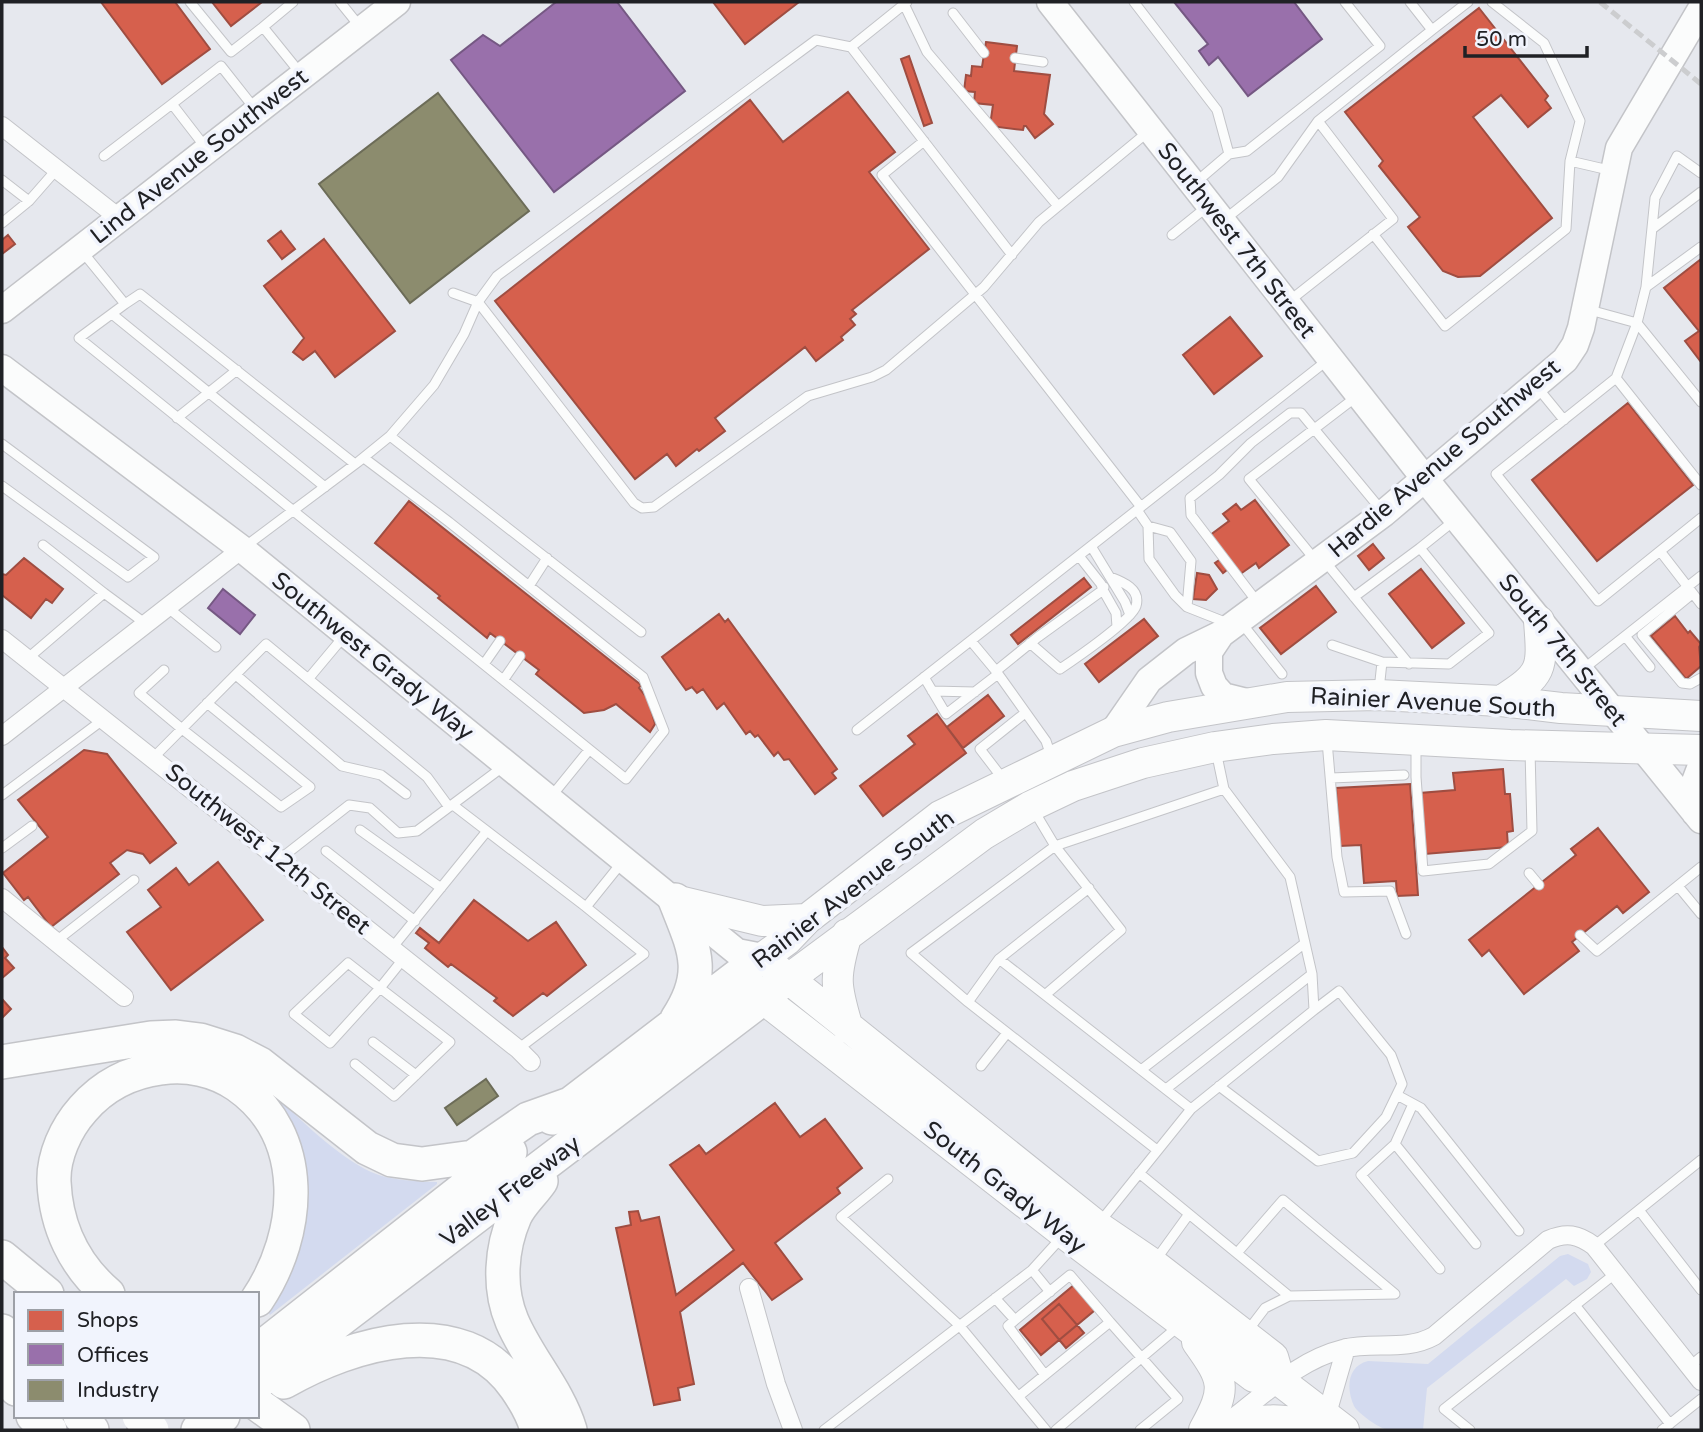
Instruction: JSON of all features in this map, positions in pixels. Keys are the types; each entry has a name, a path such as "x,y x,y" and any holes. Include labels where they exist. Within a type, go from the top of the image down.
{"highway":[{"path":"674,1024 688,1002 695,984 696,962 675,900"},
{"name":"Valley Freeway","path":"259,1349 674,1024 758,972"},
{"name":"Valley Freeway","path":"259,1381 560,1153 758,972"},
{"path":"2,1062 151,1038 200,1040 235,1051 260,1064 367,1148 392,1160 422,1164 473,1157 528,1119 570,1104"},
{"path":"106,1292 79,1263 63,1230 55,1194 57,1154 79,1114 108,1086 146,1070 190,1067 212,1073 248,1093 265,1110 276,1127 289,1161 292,1197 286,1234 274,1269 259,1296"},
{"path":"560,1153 516,1213 506,1241 503,1265 504,1292 512,1321 554,1391 570,1430"},
{"path":"2,1257 45,1292"},
{"path":"2,1265 26,1292"},
{"path":"2,1331 14,1344"},
{"path":"259,1396 304,1370 367,1347 393,1342 434,1340 466,1347 483,1356 507,1375 534,1418 537,1430"},
{"path":"2,1373 14,1388"},
{"path":"259,1405 293,1430"},
{"path":"35,1418 50,1430"},
{"path":"144,1430 163,1418"},
{"path":"178,1418 195,1430"},
{"path":"195,1430 210,1418"},
{"path":"195,1430 219,1418"}],"main road":[{"path":"1501,701 1524,686 1541,663 1539,621"},
{"name":"Rainier Avenue South","path":"758,972 807,919 940,816 1113,732 1168,717 1287,697 1378,695 1701,716"},
{"name":"Rainier Avenue South","path":"758,972 847,934 984,834 1031,806 1073,786 1143,763 1215,747 1273,739 1326,736 1701,750"},
{"path":"675,900 762,921 807,919"},
{"path":"847,934 838,966 837,982 848,1028"},
{"name":"South Grady Way","path":"758,972 848,1028 1097,1226 1153,1264 1273,1357 1280,1381"},
{"name":"South Grady Way","path":"758,972 1065,1234 1254,1377 1280,1381 1335,1426"},
{"path":"1182,1322 1214,1366 1220,1379 1219,1404 1204,1430"},
{"path":"1228,1430 1243,1423 1266,1419 1335,1426"}],"street":[{"name":"Lind Avenue Southwest","path":"2,310 397,2"},
{"name":"Southwest 7th Street","path":"1050,2 1425,479"},
{"name":"Hardie Avenue Southwest","path":"1113,732 1149,680 1186,651 1238,621 1384,513 1565,360 1575,345 1585,309 1619,148 1701,9"},
{"path":"2,126 119,218"},
{"name":"Southwest Grady Way","path":"4,372 242,549 675,900 758,972"},
{"name":"South 7th Street","path":"1425,479 1698,817"},
{"path":"2,736 242,549"},
{"path":"1238,621 1209,652 1209,673 1214,686 1223,696 1247,702"},
{"name":"Southwest 12th Street","path":"2,639 531,1062"},
{"path":"1698,817 1693,787 1701,766"},
{"path":"2,898 124,997"},
{"path":"1216,1430 1307,1362 1346,1348 1421,1343 1434,1336 1548,1240 1562,1234 1581,1236 1594,1246 1697,1368"},
{"path":"749,1288 776,1384 793,1430"},
{"path":"1335,1426 1346,1348"}],"lane":[{"path":"190,2 231,52 293,2"},
{"path":"341,2 362,29"},
{"path":"1134,2 1217,110 1228,154"},
{"path":"1194,184 1228,154 1247,151 1380,46 1345,2"},
{"path":"1410,2 1432,30"},
{"path":"1172,234 1216,213 1278,177 1318,121 1468,2"},
{"path":"1373,234 1445,326 1566,229 1570,161 1580,121 1544,43 1492,2"},
{"path":"851,47 906,3 927,52 1058,206"},
{"path":"953,13 984,53"},
{"path":"263,27 302,76"},
{"path":"242,549 390,436 434,385 464,334 478,302 497,276 816,40 851,47 1012,255"},
{"path":"1015,58 1042,62"},
{"path":"104,156 221,66 256,111"},
{"path":"172,104 207,149"},
{"path":"1287,303 1393,219 1318,121"},
{"path":"453,293 478,302 635,503 647,508 654,507 808,396 872,377 886,370 975,296 1039,222 1150,130"},
{"path":"924,141 882,174 1139,509 1148,526 1149,559 1187,607 1238,621"},
{"path":"1701,173 1677,156 1655,198 1646,287 1637,323 1616,378 1496,474 1598,601 1701,518"},
{"path":"1570,161 1613,171"},
{"path":"2,223 29,201 57,169"},
{"path":"2,180 29,201"},
{"path":"1652,229 1701,192"},
{"path":"1646,287 1701,247"},
{"path":"79,249 125,304"},
{"path":"355,464 140,294 79,338 626,779 664,731 643,677 553,610 364,458"},
{"path":"1585,309 1637,323 1701,402"},
{"path":"112,314 325,487"},
{"path":"857,730 1330,358"},
{"path":"177,418 237,370"},
{"path":"1616,378 1701,485"},
{"path":"1536,385 1564,420"},
{"path":"1359,394 1249,479 1354,597 1409,664"},
{"path":"1282,674 1238,621 1191,515 1190,498 1219,475 1251,443 1290,413 1301,413 1384,513"},
{"path":"390,436 641,632"},
{"path":"2,444 154,557 128,577 2,486"},
{"path":"1354,597 1457,519"},
{"path":"1148,526 1170,532 1191,561 1187,607"},
{"path":"43,545 146,624"},
{"path":"1030,643 1060,669 1117,627 1135,610 1137,603 1134,591 1126,582 1110,577 1091,546"},
{"path":"1332,645 1382,662 1449,664 1489,633 1420,548"},
{"path":"1660,551 1701,604"},
{"path":"1079,556 1101,584 1116,613 1117,627"},
{"path":"532,592 547,558"},
{"path":"1701,576 1690,590 1642,635 1682,683 1690,684 1701,678"},
{"path":"925,677 946,714 1030,643 1103,590 1110,577"},
{"path":"1580,672 1690,590"},
{"path":"27,659 104,593"},
{"path":"167,607 216,647"},
{"path":"309,678 346,634"},
{"path":"1625,636 1650,667"},
{"path":"484,664 500,641"},
{"path":"971,641 1046,741 1052,761"},
{"path":"153,758 266,644 309,678 428,777 451,806 644,954 518,1049"},
{"path":"504,679 520,656"},
{"path":"1378,695 1382,662"},
{"path":"164,670 139,693 181,729 281,807 310,787 207,704"},
{"path":"236,675 342,766 381,775 406,794"},
{"path":"932,691 975,692"},
{"path":"932,691 960,704"},
{"path":"1006,784 980,749 1025,713"},
{"path":"2,795 104,719"},
{"path":"1326,736 1337,857 1344,892 1390,891 1406,934"},
{"path":"1416,740 1423,871 1489,864 1532,831 1530,745"},
{"path":"1215,747 1224,789 1290,877 1312,974 1314,1010"},
{"path":"549,799 589,750"},
{"path":"280,859 349,805 370,808 398,833 417,831 506,764"},
{"path":"1331,778 1404,775"},
{"path":"1157,1150 968,1002 911,953 1055,846 1224,789"},
{"path":"1031,806 1055,846 1121,930 1045,995"},
{"path":"2,848 32,826"},
{"path":"360,830 441,888"},
{"path":"355,1064 394,1096 450,1042 380,988 348,964 294,1014 330,1043 380,988 415,920 487,831"},
{"path":"326,851 415,920"},
{"path":"586,907 624,859"},
{"path":"1580,935 1597,951 1701,867"},
{"path":"1529,873 1539,885"},
{"path":"55,942 134,880"},
{"path":"1678,886 1701,914"},
{"path":"968,1002 999,959 1089,888"},
{"path":"1141,1070 1305,943"},
{"path":"999,959 1191,1109"},
{"path":"1166,1089 1312,974"},
{"path":"1097,1226 1191,1109 1219,1086 1314,1010 1339,991 1391,1055 1402,1084 1386,1117 1353,1153 1318,1161 1219,1086"},
{"path":"981,1066 1007,1033"},
{"path":"373,1042 416,1075"},
{"path":"1397,1095 1420,1108 1519,1231"},
{"path":"1413,1104 1395,1144 1361,1175 1440,1269"},
{"path":"1395,1144 1476,1244"},
{"path":"1594,1246 1701,1160"},
{"path":"1139,1173 1289,1296"},
{"path":"888,1178 841,1217 959,1325 1046,1430"},
{"path":"1237,1253 1283,1200 1395,1294 1289,1296 1265,1308 1244,1335"},
{"path":"1639,1210 1701,1290"},
{"path":"1153,1264 1189,1214"},
{"path":"824,1430 1032,1270 1065,1234"},
{"path":"1032,1270 1050,1292"},
{"path":"1470,1430 1444,1409 1616,1273"},
{"path":"1045,1375 1007,1326 1070,1275 1178,1399 1140,1430"},
{"path":"995,1298 1014,1320"},
{"path":"1576,1305 1666,1427 1701,1399"},
{"path":"1019,1396 1110,1322"},
{"path":"1056,1430 1182,1322"}],"shaded area":[{"path":"276,1096 321,1138 358,1165 387,1177 437,1184 270,1315 267,1310 285,1274 268,1105"},
{"path":"1568,1254 1588,1264 1591,1272 1587,1279 1574,1286 1566,1279 1427,1388 1423,1430 1385,1429 1354,1406 1350,1379 1361,1364 1368,1361 1428,1364 1560,1256"}],"building: Shops":[{"path":"101,2 175,2 210,49 162,84"},
{"path":"212,2 262,2 231,26"},
{"path":"713,2 799,2 745,44"},
{"path":"1479,8 1548,96 1545,100 1551,108 1528,127 1501,95 1473,117 1552,218 1480,276 1458,277 1443,271 1408,227 1420,217 1379,166 1383,161 1345,112"},
{"path":"986,42 1017,46 1014,71 1050,75 1044,114 1053,124 1035,138 1026,126 1023,130 990,126 993,105 974,103 975,92 964,91 966,75 971,76 972,66 982,67"},
{"path":"909,56 932,123 924,126 901,59"},
{"path":"848,92 895,152 869,172 929,249 852,310 856,314 850,319 855,325 841,337 843,340 816,361 805,347 715,418 725,431 676,466 667,454 635,479 495,301 750,100 783,142"},
{"path":"281,231 295,249 282,259 268,241"},
{"path":"8,235 15,244 2,254 2,240"},
{"path":"324,239 395,331 335,377 315,351 303,360 293,352 304,338 264,286"},
{"path":"1701,259 1701,362 1685,341 1699,331 1664,288"},
{"path":"1230,317 1262,356 1214,394 1183,355"},
{"path":"1628,403 1693,485 1597,561 1532,480"},
{"path":"1255,500 1289,545 1259,568 1256,563 1239,575 1232,566 1223,573 1215,563 1225,556 1209,536 1229,521 1223,514 1236,504 1241,510"},
{"path":"409,501 641,685 639,688 648,699 655,724 650,732 616,704 604,710 584,713 536,674 539,670 490,633 487,638 375,543"},
{"path":"1373,544 1384,558 1369,570 1358,556"},
{"path":"24,558 63,589 52,603 46,599 31,618 2,595 2,574 6,575"},
{"path":"1421,569 1464,623 1432,648 1389,594"},
{"path":"1197,573 1209,575 1217,589 1206,600 1193,599"},
{"path":"1084,578 1091,587 1018,644 1011,635"},
{"path":"1316,586 1336,612 1281,654 1260,628"},
{"path":"719,614 725,622 728,619 837,769 832,773 836,778 815,794 789,759 784,760 778,752 774,756 758,735 755,737 750,731 746,734 724,703 717,709 703,689 697,693 692,687 686,690 662,657"},
{"path":"1675,616 1701,644 1701,666 1686,679 1651,636"},
{"path":"1144,619 1158,636 1099,682 1085,664"},
{"path":"988,695 1004,716 963,748 947,727"},
{"path":"937,714 966,753 883,816 860,786 915,744 908,736"},
{"path":"84,750 107,754 176,843 150,863 143,854 127,850 110,863 119,874 51,927 28,897 24,900 3,873 48,837 18,800"},
{"path":"1503,769 1505,794 1510,794 1513,831 1507,832 1508,847 1425,854 1420,793 1455,790 1453,773"},
{"path":"1410,784 1418,895 1397,896 1396,881 1364,883 1361,845 1340,846 1336,788"},
{"path":"1598,828 1649,892 1623,913 1617,906 1572,942 1579,951 1524,994 1489,950 1482,956 1469,940 1576,855 1571,849"},
{"path":"218,862 263,920 171,990 127,932 161,907 148,890 176,868 189,885"},
{"path":"474,900 528,941 556,922 586,965 547,996 543,993 513,1016 494,1001 497,998 451,964 448,967 425,948 429,943 416,933 420,928 439,943"},
{"path":"2,947 8,955 5,958 14,968 2,978"},
{"path":"2,999 11,1009 2,1018"},
{"path":"775,1103 800,1137 825,1119 862,1168 837,1188 840,1193 775,1243 802,1279 772,1300 743,1263 680,1312 694,1384 678,1388 680,1400 654,1405 616,1228 631,1225 629,1212 638,1211 641,1221 659,1217 676,1295 734,1250 670,1165 699,1145 706,1154"},
{"path":"1074,1285 1095,1310 1041,1355 1020,1330"},
{"path":"1059,1304 1084,1333 1066,1348 1042,1319"}],"building: Offices":[{"path":"556,2 617,2 685,91 554,192 451,60 483,35 500,46"},
{"path":"1174,2 1294,2 1322,39 1248,96 1218,57 1209,65 1199,51 1208,44"},
{"path":"223,589 255,615 240,634 208,608"}],"building: Industry":[{"path":"438,93 529,211 410,303 319,184"},
{"path":"486,1079 498,1096 457,1125 445,1108"}],"railway":[{"path":"1600,2 1701,84"}]}
